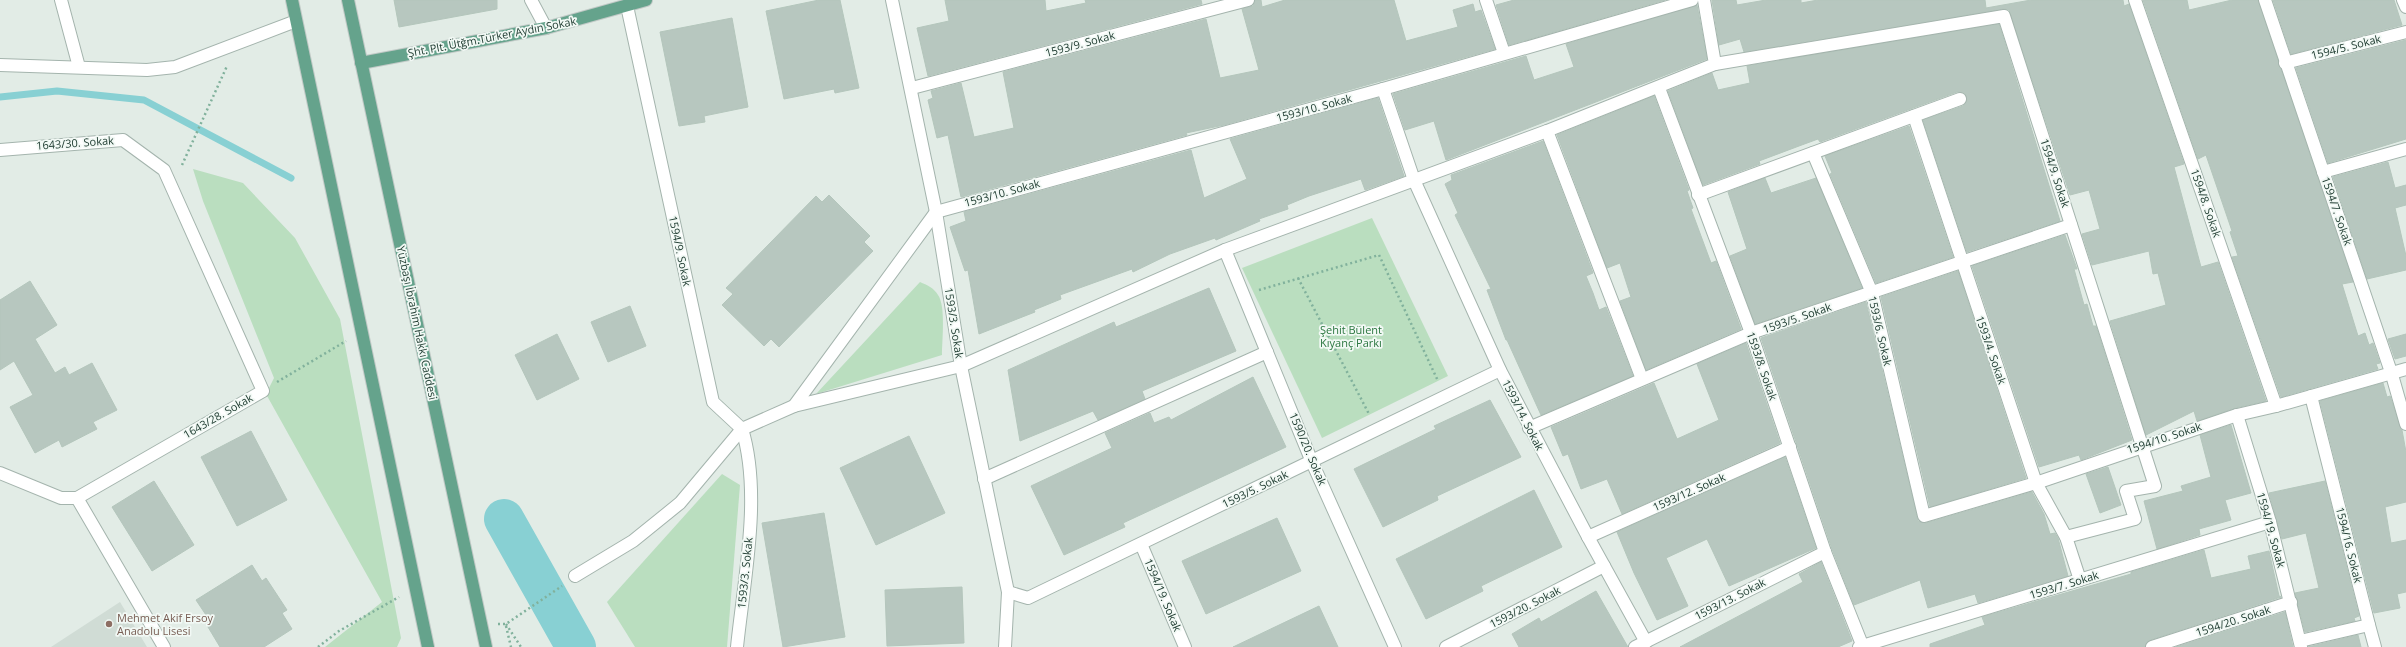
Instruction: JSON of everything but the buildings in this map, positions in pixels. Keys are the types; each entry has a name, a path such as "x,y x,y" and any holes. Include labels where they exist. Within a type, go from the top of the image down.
{"main road":[{"path":"292,0 363,330 428,647"},
{"name":"Yüzbaşı İbrahim Hakkı Caddesi","path":"348,0 486,647"},
{"name":"Şht. Plt. Ütğm.Türker Aydın Sokak","path":"361,63 546,28 646,0"}],"street":[{"path":"61,0 79,66"},
{"path":"531,0 546,28"},
{"name":"1593/3. Sokak","path":"892,0 912,88 936,212 961,366 1008,592 1004,647"},
{"name":"1593/9. Sokak","path":"912,88 1248,0"},
{"path":"1486,0 1504,54"},
{"name":"1593/10. Sokak","path":"936,212 1383,89 1692,0"},
{"path":"576,576 633,541 680,502 742,429 794,406 961,366 1225,250 1548,131 1659,88 1715,64 1704,0"},
{"name":"1594/8. Sokak","path":"2135,0 2276,406"},
{"name":"1594/7. Sokak","path":"2264,0 2324,172 2392,375 2406,424"},
{"path":"2403,0 2406,7"},
{"name":"1594/9. Sokak","path":"627,6 713,402 742,429"},
{"name":"1594/9. Sokak","path":"1715,64 2004,16 2155,486 2126,491 2135,519 2066,537"},
{"path":"0,65 79,66 147,70 175,67 296,22"},
{"name":"1594/5. Sokak","path":"2285,62 2406,32"},
{"name":"1593/8. Sokak","path":"1659,88 1751,333 1825,552 1861,646"},
{"name":"1593/14. Sokak","path":"1383,89 1414,180 1500,370 1529,428 1646,642"},
{"path":"1698,195 1960,99"},
{"name":"1593/4. Sokak","path":"1914,116 2036,483 2066,537 2080,580"},
{"path":"1548,131 1642,380"},
{"name":"1643/30. Sokak","path":"0,150 123,140 164,170"},
{"path":"2324,172 2406,149"},
{"name":"1593/6. Sokak","path":"1813,153 1872,293 1924,516"},
{"name":"1643/28. Sokak","path":"77,498 262,391 164,170"},
{"path":"794,406 936,212"},
{"name":"1593/5. Sokak","path":"1529,428 1751,333 2071,225"},
{"name":"1590/20. Sokak","path":"1225,250 1312,462 1395,647"},
{"path":"984,479 1267,352"},
{"name":"1594/10. Sokak","path":"1924,516 2036,483 2142,445 2237,415 2392,375 2406,369"},
{"name":"1593/5. Sokak","path":"1008,592 1028,598 1500,370"},
{"name":"1594/16. Sokak","path":"2311,396 2375,647"},
{"name":"1594/19. Sokak","path":"2237,415 2270,522 2291,602 2300,644"},
{"name":"1593/3. Sokak","path":"737,647 752,499 750,454 742,429"},
{"name":"1593/12. Sokak","path":"1588,537 1790,447"},
{"path":"0,473 61,498 77,498 164,647"},
{"name":"1593/7. Sokak","path":"1861,646 2270,522"},
{"name":"1594/19. Sokak","path":"1141,544 1185,647"},
{"name":"1593/13. Sokak","path":"1635,647 1825,552"},
{"name":"1593/20. Sokak","path":"1446,647 1604,566"},
{"name":"1594/20. Sokak","path":"2152,647 2291,602"},
{"path":"2300,644 2369,625"}],"path":[{"path":"185,158 218,89"},
{"path":"1244,295 1379,255 1439,381"},
{"path":"1298,278 1369,415"},
{"path":"262,391 363,330"},
{"path":"506,624 576,576"},
{"path":"318,647 339,631 415,588"},
{"path":"506,624 511,647"},
{"path":"506,624 521,647"}],"shaded area":[{"name":"Mehmet Akif Ersoy Anadolu Lisesi","path":"120,602 147,647 51,647"}],"green space":[{"path":"193,169 243,183 295,238 340,319 401,638 397,647 325,647 382,602 266,394 274,378 203,201"},
{"name":"Şehit Bülent Kıyanç Parkı","path":"1372,218 1448,376 1322,438 1242,268"},
{"path":"920,282 934,290 940,300 943,315 942,355 816,394"},
{"path":"722,474 740,485 727,647 635,647 607,602"}],"waterway":[{"path":"0,97 57,91 144,100 291,178"},
{"path":"504,519 576,647"}],"place":[{"name":"Mehmet Akif Ersoy Anadolu Lisesi","path":"109,624"}]}
